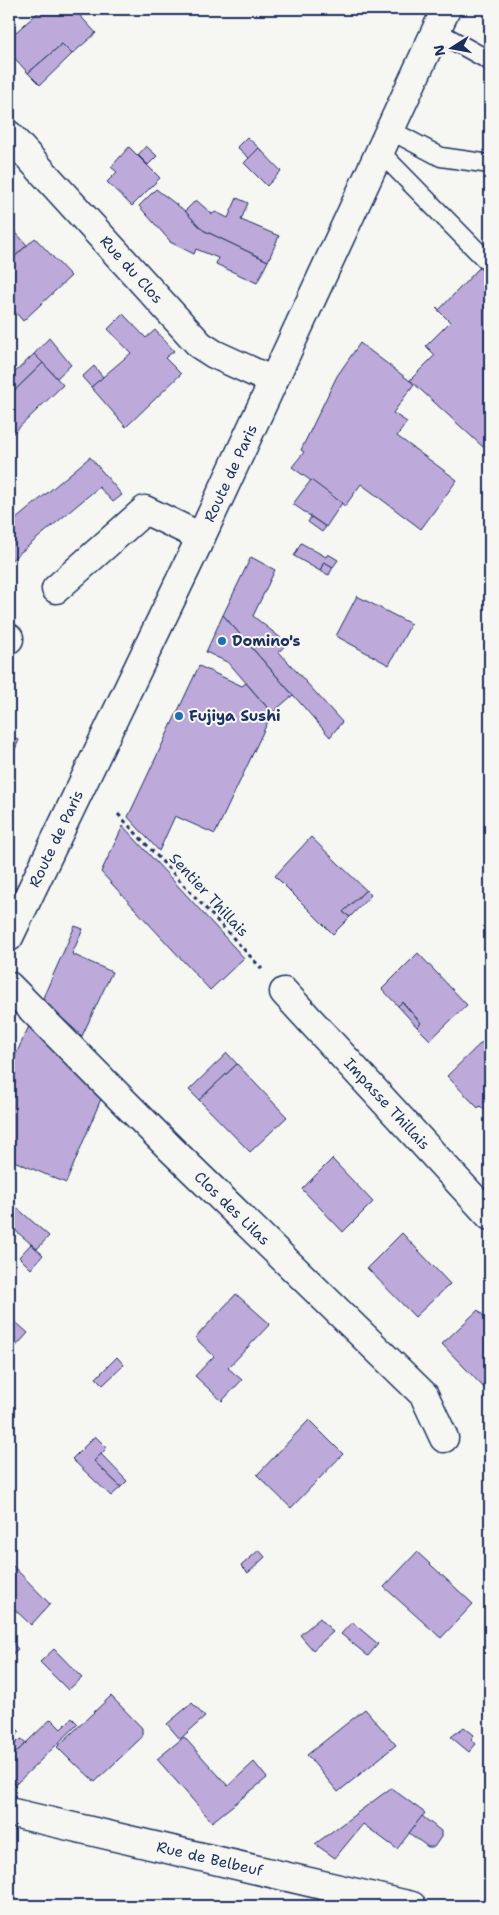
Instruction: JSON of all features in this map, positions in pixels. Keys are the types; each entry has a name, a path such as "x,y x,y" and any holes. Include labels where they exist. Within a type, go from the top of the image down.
{"street":[{"name":"Route de Paris","path":"9,937 201,536 441,20"},
{"name":"Rue du Clos","path":"9,135 200,345 214,354 274,381"},
{"path":"56,588 145,510 201,536"},
{"name":"Clos des Lilas","path":"9,986 171,1149 424,1395 444,1438"},
{"name":"Impasse Thillais","path":"284,992 490,1216"},
{"name":"Rue de Belbeuf","path":"9,1812 412,1906"}],"lane":[{"path":"441,20 490,60"},
{"path":"385,141 441,157 490,164"},
{"path":"385,141 490,264"}],"path":[{"name":"Sentier Thillais","path":"118,814 284,992"}],"building":[{"path":"39,9 74,9 96,33 72,54 62,44 28,73 9,52 9,28 11,26 16,32 41,10"},
{"path":"62,44 72,54 40,85 28,73"},
{"path":"247,137 259,148 249,158 237,147"},
{"path":"146,146 157,156 148,165 138,155"},
{"path":"129,147 160,178 132,206 107,182 117,172 111,167"},
{"path":"259,148 281,171 267,186 244,163"},
{"path":"156,189 185,211 203,230 268,261 257,283 216,264 218,258 196,249 194,254 170,242 139,206"},
{"path":"237,198 248,203 241,220 279,236 268,261 203,230 185,211 196,200 212,214 216,212 228,218"},
{"path":"9,225 27,245 9,262"},
{"path":"35,238 71,276 23,321 9,305 9,262"},
{"path":"480,263 490,273 490,439 483,447 410,380 435,355 426,346 450,322 436,308 439,310 480,267 478,265"},
{"path":"123,314 146,338 155,330 174,351 165,358 181,374 126,427 91,387 131,353 108,329"},
{"path":"49,338 71,365 57,378 34,354"},
{"path":"360,343 414,384 393,413 407,422 397,436 457,480 421,529 361,484 345,506 292,467 304,452 301,450 337,376"},
{"path":"34,354 43,363 9,396 9,378"},
{"path":"43,363 63,385 9,437 9,396"},
{"path":"94,366 103,377 91,387 82,377"},
{"path":"90,457 122,495 113,502 99,487 9,562 9,525"},
{"path":"311,480 342,503 326,527 293,504"},
{"path":"311,517 326,527 322,532 308,522"},
{"path":"301,543 326,557 328,554 338,560 333,567 324,562 320,571 294,556"},
{"path":"251,557 275,570 253,616 287,643 279,652 342,722 330,737 223,615"},
{"path":"324,562 333,567 329,575 320,571"},
{"path":"357,596 411,624 389,665 336,636"},
{"path":"223,615 293,695 272,713 229,663 206,652"},
{"path":"199,666 242,686 246,683 272,713 215,834 175,816 159,851 128,817"},
{"path":"9,735 19,740 9,763"},
{"path":"123,826 244,958 210,990 101,872"},
{"path":"311,837 366,890 343,912 350,917 333,934 275,876"},
{"path":"366,890 371,895 350,917 343,912"},
{"path":"75,926 83,929 72,954 112,972 82,1036 42,1000"},
{"path":"418,953 467,1005 430,1040 417,1027 421,1023 402,1002 398,1006 382,989"},
{"path":"402,1002 421,1023 417,1027 398,1006"},
{"path":"30,1024 103,1094 66,1183 9,1159 9,1092 15,1082 9,1079 9,1069"},
{"path":"482,1042 490,1050 490,1115 480,1106 478,1108 447,1076"},
{"path":"227,1053 237,1064 199,1100 189,1090"},
{"path":"237,1064 287,1117 250,1152 199,1100"},
{"path":"332,1159 373,1202 343,1232 302,1189"},
{"path":"9,1201 49,1236 37,1249 9,1225"},
{"path":"402,1233 450,1284 415,1317 367,1268"},
{"path":"31,1244 43,1255 31,1269 19,1257"},
{"path":"236,1294 270,1324 228,1368 242,1380 222,1401 195,1376 214,1356 195,1338"},
{"path":"478,1310 490,1323 490,1394 442,1344"},
{"path":"9,1316 28,1333 9,1354"},
{"path":"117,1357 124,1365 103,1385 96,1378"},
{"path":"309,1420 343,1454 291,1508 257,1475"},
{"path":"95,1436 107,1448 94,1461 121,1487 111,1496 72,1459"},
{"path":"101,1454 127,1481 121,1487 94,1461"},
{"path":"259,1550 265,1557 248,1573 241,1566"},
{"path":"417,1552 473,1604 441,1638 384,1587"},
{"path":"9,1562 50,1604 31,1625 9,1604"},
{"path":"320,1618 333,1632 313,1650 300,1635"},
{"path":"352,1622 378,1644 368,1656 341,1634"},
{"path":"9,1639 18,1649 9,1657"},
{"path":"54,1649 82,1678 68,1690 40,1662"},
{"path":"111,1696 142,1728 142,1737 95,1782 57,1747"},
{"path":"192,1703 205,1717 180,1739 167,1724"},
{"path":"365,1709 396,1745 338,1792 307,1755"},
{"path":"72,1718 78,1724 16,1784 9,1782 9,1759 51,1719 61,1729"},
{"path":"9,1721 20,1732 9,1743"},
{"path":"464,1727 474,1735 471,1739 476,1744 469,1752 451,1737"},
{"path":"184,1737 228,1786 254,1762 267,1778 212,1822 157,1759"},
{"path":"22,1739 26,1743 9,1759 9,1746 11,1748 13,1744"},
{"path":"391,1788 425,1813 397,1849 363,1824 335,1858 315,1844"},
{"path":"422,1816 441,1831 441,1837 434,1847 428,1847 409,1833"}],"place":[{"name":"Domino's","path":"222,641"},
{"name":"Fujiya Sushi","path":"179,716"}]}
